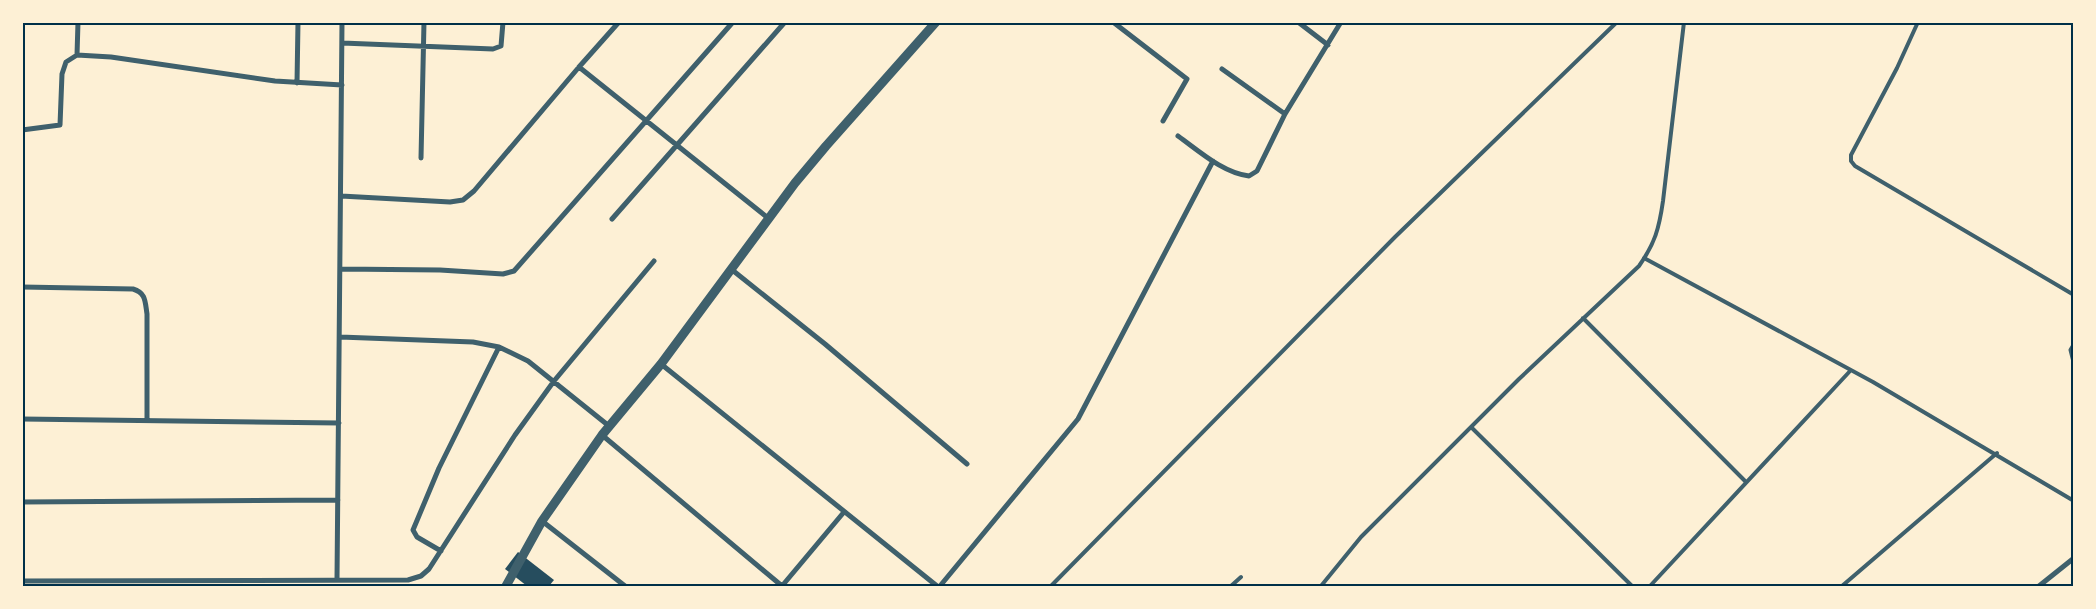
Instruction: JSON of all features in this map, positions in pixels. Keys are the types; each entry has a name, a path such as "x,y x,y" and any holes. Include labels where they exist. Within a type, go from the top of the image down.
{"street":[{"path":"77,55 78,22"},
{"path":"297,83 298,22"},
{"path":"337,580 342,22"},
{"path":"421,158 424,22"},
{"path":"342,43 493,49 501,46 504,22"},
{"path":"341,196 450,202 463,200 474,191 619,22"},
{"path":"340,268 440,270 504,274 514,271 733,22"},
{"path":"612,219 785,22"},
{"path":"1112,22 1187,79 1164,121"},
{"path":"1298,22 1328,45"},
{"path":"1178,136 1213,161 1239,175 1249,176 1257,171 1285,114 1328,45 1340,22"},
{"path":"506,586 542,521 602,435 661,364 768,218 826,146 934,23"},
{"path":"22,130 60,125 62,74 66,62 77,55 110,57 297,83 342,85"},
{"path":"579,67 768,218"},
{"path":"1222,69 1285,114"},
{"path":"661,364 938,586 1078,419 1213,161"},
{"path":"22,582 408,580 422,576 441,551 514,435 554,381 654,261"},
{"path":"731,269 825,344 967,464"},
{"path":"22,287 133,289 141,292 145,297 147,314 146,420"},
{"path":"340,337 473,342 499,347 528,361 609,426"},
{"path":"2074,345 2071,350 2074,362"},
{"path":"441,551 417,537 413,530 439,468 499,347"},
{"path":"22,419 339,423"},
{"path":"602,435 782,586 844,512"},
{"path":"22,502 338,500"},
{"path":"542,521 626,586"},
{"path":"2039,586 2074,558"}],"lane":[{"path":"1052,586 1396,237 1617,22"},
{"path":"1321,586 1360,537 1651,249 1659,230 1684,22"},
{"path":"1918,22 1851,155 1851,161 1855,166 2074,295"},
{"path":"1644,258 1851,370 1997,453 2074,501"},
{"path":"1583,318 1746,482"},
{"path":"1650,586 1851,370"},
{"path":"1471,427 1632,586"},
{"path":"1842,586 1997,453"},
{"path":"1231,586 1241,577"}],"building":[{"path":"518,552 554,580 549,586 527,586 505,569"}]}
